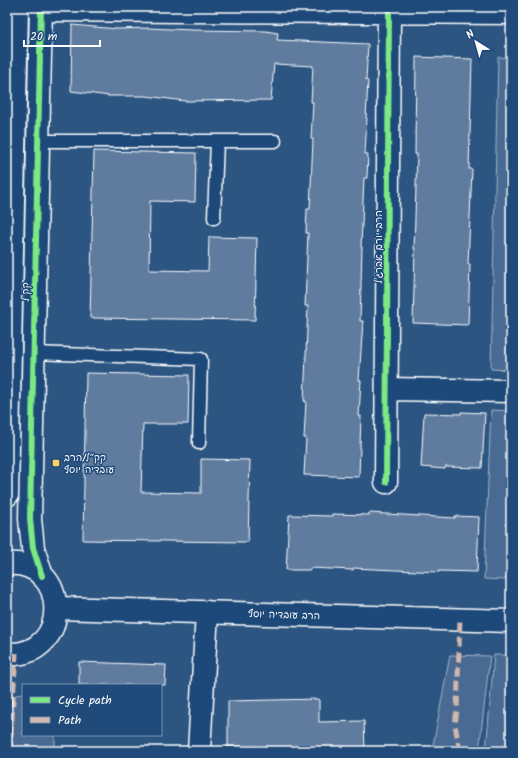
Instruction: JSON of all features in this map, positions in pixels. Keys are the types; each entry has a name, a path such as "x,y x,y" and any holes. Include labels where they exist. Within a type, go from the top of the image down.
{"street":[{"path":"41,9 402,10 511,13"},
{"name":"קק\"ל","path":"41,9 30,527 33,548 42,576"},
{"name":"הרב יורם אברג'ל","path":"386,482 387,389 402,10"},
{"name":"קק\"ל","path":"7,495 10,151 14,11"},
{"path":"387,389 511,392"},
{"path":"7,564 24,566 42,576 54,594 56,608 52,627 41,642 26,651 7,654"},
{"name":"הרב עובדיה יוסף","path":"56,608 511,621"},
{"path":"199,751 207,612"}],"lane":[{"path":"38,141 275,141"},
{"path":"214,218 217,141"},
{"path":"33,353 201,359 199,443"}],"shaded area":[{"path":"498,57 511,58 511,370 491,369"},
{"path":"491,410 511,411 511,457 506,580 484,579"},
{"path":"450,655 490,656 479,751 432,751"},
{"path":"494,655 511,655 511,751 486,751"},
{"path":"22,693 22,736 55,736 55,751 7,751 7,698"}],"building":[{"path":"72,25 118,29 148,28 266,31 278,33 277,40 368,44 365,154 368,154 367,178 364,178 361,247 360,321 363,321 359,380 361,380 359,416 361,416 359,477 304,475 306,401 304,401 308,306 305,306 308,233 306,233 307,209 310,209 313,139 311,139 313,102 311,102 313,66 274,64 271,100 185,101 146,96 109,96 71,91"},
{"path":"416,57 472,59 469,169 472,169 468,264 470,264 468,325 413,323 417,154 415,154"},
{"path":"94,151 196,153 195,202 150,201 149,270 208,271 209,237 257,238 255,320 90,318"},
{"path":"86,373 189,375 188,424 143,424 141,492 201,493 201,459 250,460 248,542 83,540"},
{"path":"461,412 485,413 482,468 445,467 445,469 421,467 424,413 461,414"},
{"path":"369,513 455,518 455,516 479,517 477,572 439,572 353,568 353,570 310,568 310,570 286,570 289,515 332,516 332,514 369,515"},
{"path":"79,662 166,665 165,685 79,684"},
{"path":"319,699 319,722 364,721 365,751 257,751 257,746 228,747 228,701"}],"marked path":[{"path":"460,619 457,709 455,725 460,751"},
{"path":"10,751 16,653"}],"cycle path":[{"path":"41,7 30,519 33,548 42,576"},
{"path":"386,482 389,12"}],"place":[{"name":"קק״ל/הרב עובדיה יוסף","path":"56,463"}]}
